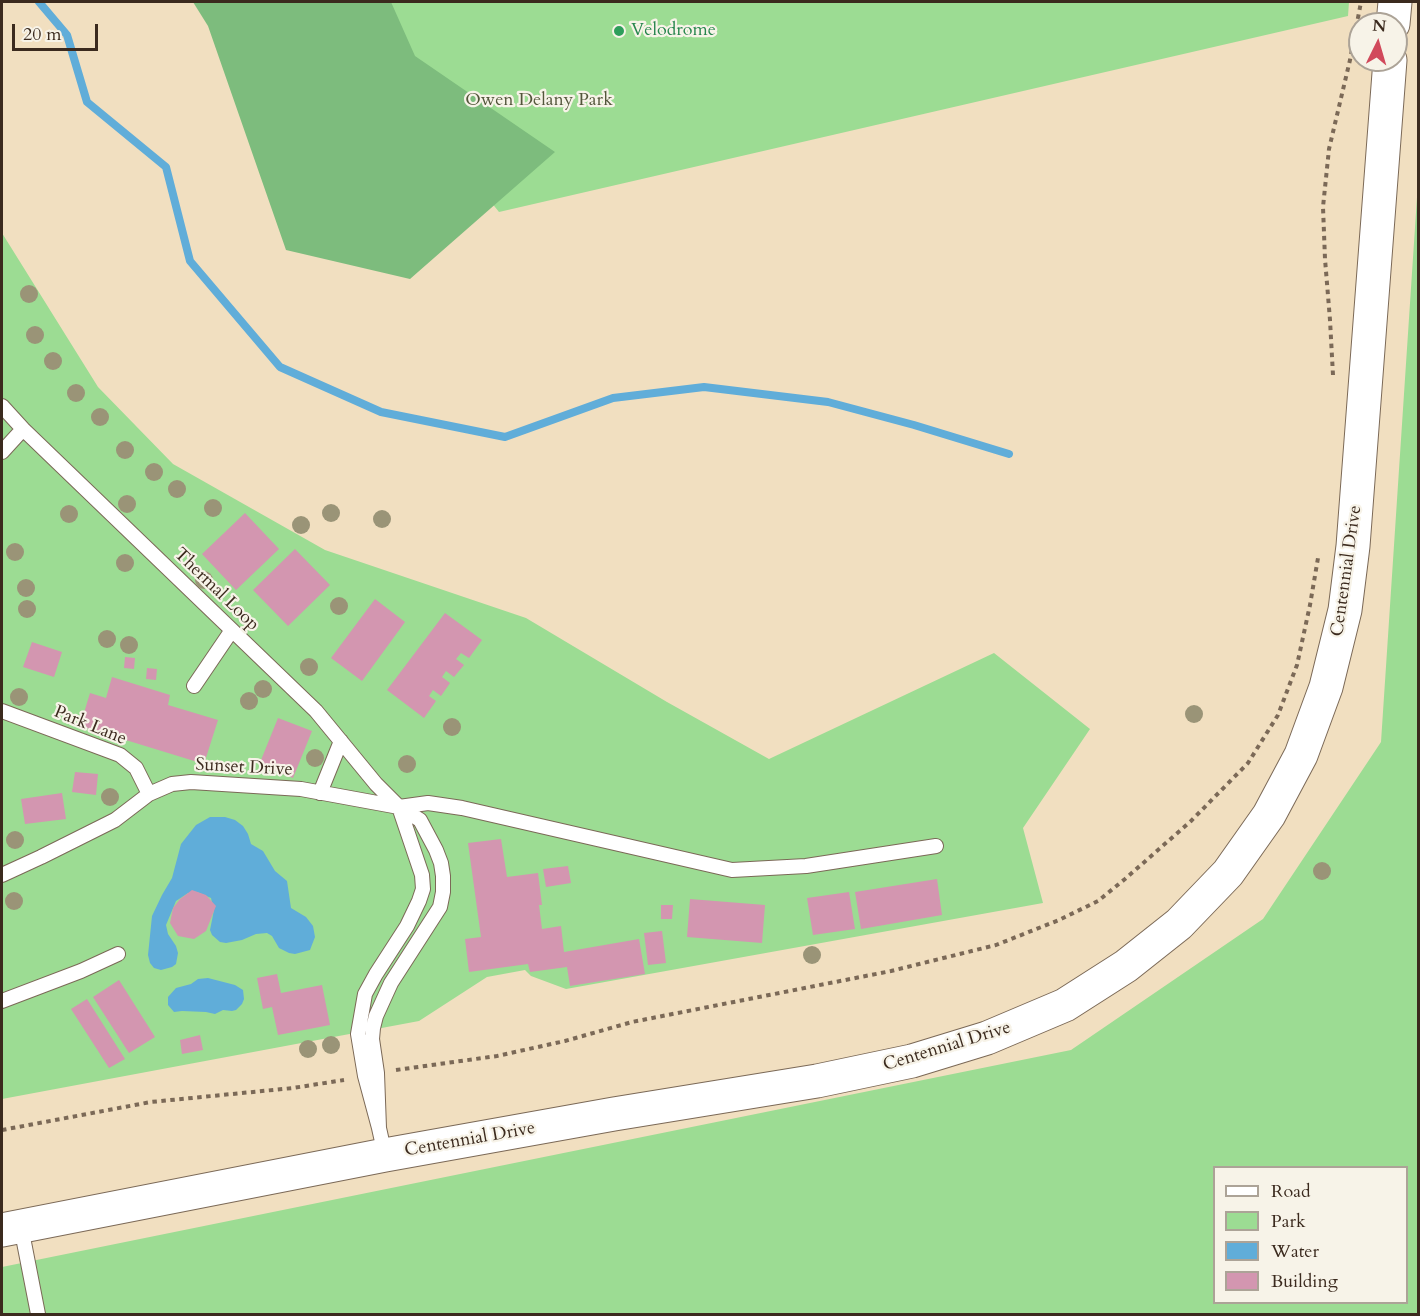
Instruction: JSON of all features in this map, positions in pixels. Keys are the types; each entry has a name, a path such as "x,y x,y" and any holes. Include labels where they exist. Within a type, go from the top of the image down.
{"main road":[{"name":"Centennial Drive","path":"11,1228 382,1142 603,1116 817,1081 912,1061 987,1038 1065,1005 1126,966 1179,924 1228,873 1269,815 1301,755 1326,687 1345,610 1353,546 1389,72"}],"lane":[{"name":"Thermal Loop","path":"2,406 23,429 316,711 376,784 399,807 420,820 431,840 441,863 443,892 440,908 391,983 376,1016 372,1039 382,1142"},
{"path":"2,452 23,429"},
{"path":"194,686 231,630"},
{"name":"Park Lane","path":"2,711 120,755 136,768 149,794"},
{"path":"320,793 341,741"},
{"name":"Sunset Drive","path":"2,875 115,820 149,794 172,784 191,782 301,789 399,807"},
{"path":"382,1142 365,1076 358,1034 365,994 407,926 423,890 422,875 416,853 399,807 428,803 462,808 732,870 806,866 936,846"},
{"path":"2,1001 81,971 118,954"},
{"path":"11,1228 38,1314"}],"path":[{"path":"1333,384 1323,207 1329,149 1361,2"},
{"path":"388,1071 496,1056 565,1041 632,1022 901,968 996,945 1059,920 1098,901 1191,821 1248,763 1278,715 1297,665 1319,551"},
{"path":"2,1130 151,1102 293,1088 353,1079"}],"green space":[{"path":"193,2 391,2 415,56 555,152 410,279 286,250 208,26"},
{"name":"Owen Delany Park","path":"382,2 1349,2 1348,16 499,212 435,132"},
{"path":"1418,182 1418,1314 2,1314 2,1267 1071,1050 1263,919 1381,742"},
{"path":"2,233 98,387 173,464 325,550 526,618 667,702 769,759 994,653 1090,729 1023,828 1043,903 566,989 531,976 525,970 487,977 419,1021 2,1099"}],"water":[{"path":"210,817 225,817 243,826 251,844 263,851 275,871 287,881 291,908 306,917 313,926 315,937 310,950 295,954 289,953 279,948 272,936 267,933 256,934 242,940 220,942 210,930 214,910 211,898 197,892 188,893 176,901 166,925 178,953 176,964 161,970 154,968 150,963 148,955 152,916 172,878 181,844 196,825"},
{"path":"208,978 235,985 243,990 242,1004 236,1010 223,1010 215,1014 174,1012 168,1005 168,997 176,988 191,984 198,979"}],"building":[{"path":"245,513 279,549 236,590 202,554"},
{"path":"295,549 330,585 288,626 253,590"},
{"path":"375,599 405,622 362,681 331,658"},
{"path":"445,613 482,640 469,658 461,653 456,659 464,665 454,677 446,671 442,677 450,683 441,696 433,690 429,696 436,701 424,718 387,690"},
{"path":"32,642 62,652 54,677 23,667"},
{"path":"125,657 135,658 134,669 124,668"},
{"path":"147,668 157,669 156,680 146,679"},
{"path":"112,677 170,695 168,705 218,720 204,764 80,726 90,693 106,698"},
{"path":"278,718 312,731 293,778 259,765"},
{"path":"75,772 98,774 96,795 72,792"},
{"path":"62,793 66,819 25,824 21,799"},
{"path":"501,839 507,877 538,873 542,929 561,926 564,952 639,939 645,974 570,986 567,967 530,972 528,964 469,972 465,939 481,937 468,843"},
{"path":"568,866 571,883 546,887 543,869"},
{"path":"937,879 942,915 861,929 855,892"},
{"path":"192,890 206,895 216,906 206,931 194,939 178,936 170,923 173,908"},
{"path":"849,892 855,929 813,935 807,898"},
{"path":"690,899 765,905 762,943 687,937"},
{"path":"661,905 673,905 672,919 661,919"},
{"path":"662,931 666,963 648,965 644,933"},
{"path":"277,974 281,993 322,985 330,1025 278,1035 272,1007 263,1009 257,978"},
{"path":"119,980 155,1037 129,1053 93,997"},
{"path":"87,999 125,1059 109,1068 71,1009"},
{"path":"200,1035 203,1050 182,1054 180,1040"}],"waterway":[{"path":"39,2 67,35 87,102 166,167 190,261 280,367 381,412 505,437 613,398 704,387 828,402 1009,454"}],"place":[{"name":"Velodrome","path":"619,31"}]}
